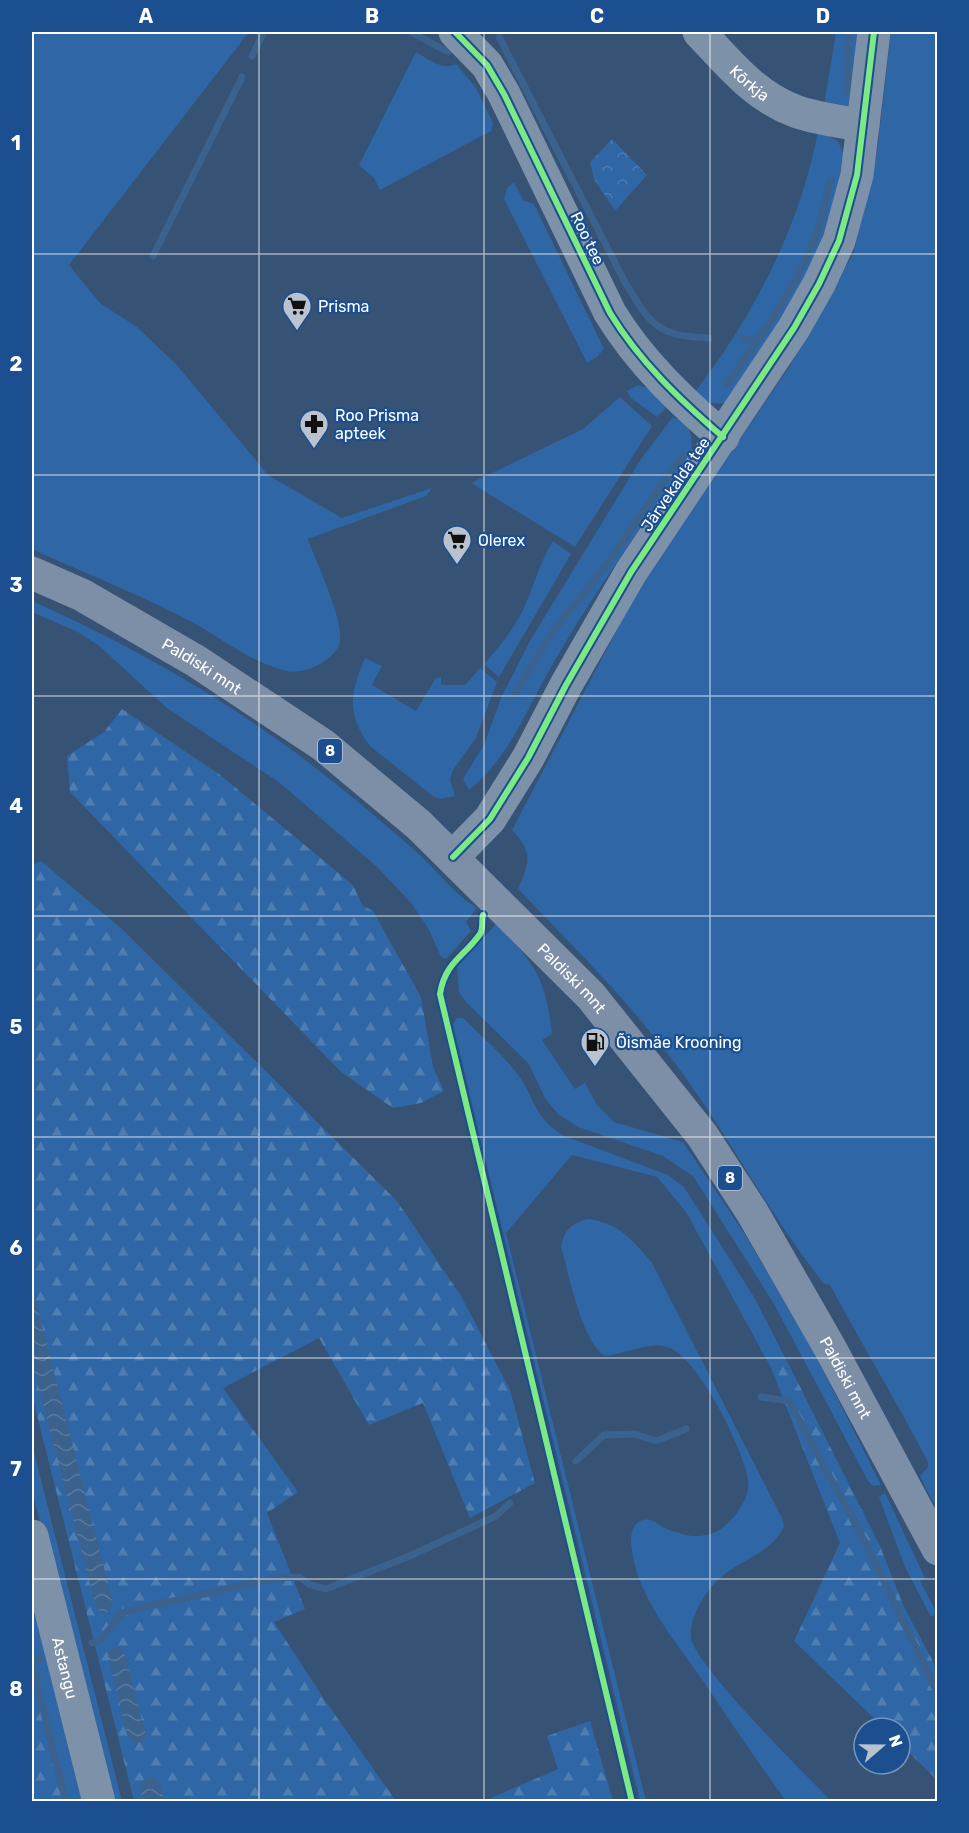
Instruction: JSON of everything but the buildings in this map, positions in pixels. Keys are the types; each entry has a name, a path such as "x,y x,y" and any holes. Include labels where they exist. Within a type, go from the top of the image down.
{"main road":[{"name":"Paldiski mnt","path":"32,573 82,595 196,661 323,745 419,825 591,996 702,1135 752,1212 830,1348 938,1549"}],"street":[{"name":"Roo tee","path":"455,32 487,65 504,94 610,313 624,336 680,400 723,437"},
{"name":"Kõrkja","path":"699,32 748,84 771,99 796,112 863,126"},
{"name":"Järvekalda tee","path":"453,857 490,819 528,758 566,685 632,572 794,328 819,284 850,208 863,126 874,32"},
{"name":"Astangu","path":"32,1536 99,1802"}],"green space":[{"path":"32,32 249,32 69,265 100,303 137,327 176,364 268,475 342,518 432,488 426,496 308,539 330,594 339,625 340,638 334,653 316,666 293,672 261,662 171,611 32,549"},
{"path":"836,32 862,32 849,105 835,112 823,112"},
{"path":"891,32 937,32 937,1510 920,1476 928,1467 928,1462 830,1285 824,1284 806,1261 676,1064 611,987 518,889 525,872 527,858 524,845 512,830 644,578 789,367 854,252 877,152"},
{"path":"416,52 441,65 456,64 476,88 493,123 491,131 380,190 374,178 359,165"},
{"path":"818,131 838,141 845,158 844,170 814,266 728,402 718,404 706,401 694,393 736,334 771,270 799,202"},
{"path":"612,139 647,175 615,211 594,179 590,162"},
{"path":"514,182 523,200 534,204 604,349 587,363 504,199 507,188"},
{"path":"638,385 648,388 667,407 657,417 631,398 627,391"},
{"path":"620,397 652,426 575,547 471,483 583,429"},
{"path":"672,418 679,419 688,427 692,446 690,459 582,615 524,718 495,764 469,790 463,779 484,745 501,698 531,639 641,459"},
{"path":"553,541 571,554 499,677 484,664 519,617"},
{"path":"32,601 149,659 224,704 296,753 388,827 421,856 454,890 477,908 466,922 471,931 446,959 441,957 429,930 412,904 377,867 280,783 167,708 98,645 78,632 32,612"},
{"path":"365,658 382,666 372,685 416,711 436,678 441,677 441,685 465,685 480,668 497,682 476,738 453,770 450,779 455,796 441,799 434,797 370,746 362,734 357,724 353,703 356,682"},
{"path":"122,709 219,774 353,885 362,905 373,911 421,997 433,1067 444,1091 421,1103 393,1108 341,1072 70,792 67,756 104,732"},
{"path":"41,861 123,930 397,1201 461,1296 510,1390 535,1483 470,1518 423,1403 369,1425 319,1338 223,1388 298,1492 267,1513 305,1609 274,1622 326,1702 396,1801 134,1801 32,1395 32,865"},
{"path":"496,924 529,961 542,985 552,1034 542,1040 575,1089 585,1083 597,1105 614,1122 683,1142 748,1239 815,1354 881,1485 873,1486 868,1481 774,1304 693,1176 663,1156 578,1127 558,1114 546,1100 528,1063 466,1002 459,992 457,967"},
{"path":"457,1018 463,1018 510,1065 544,1119 562,1135 668,1175 684,1187 754,1297 787,1361 771,1368 686,1212 657,1177 572,1155 506,1233 646,1801 640,1801 453,1025"},
{"path":"589,1219 618,1229 652,1263 782,1518 784,1526 772,1543 725,1574 712,1586 692,1622 691,1638 697,1652 730,1695 831,1801 786,1801 657,1615 640,1580 631,1543 633,1530 638,1523 650,1520 667,1529 692,1536 711,1534 728,1523 744,1502 748,1479 738,1447 717,1405 692,1367 679,1354 667,1347 652,1346 605,1356 589,1336 577,1306 561,1247 564,1236 570,1228 578,1222"},
{"path":"787,1361 880,1546 904,1607 937,1669 937,1780 912,1756 912,1716 872,1716 794,1641 840,1543 771,1368"},
{"path":"32,1444 122,1801 110,1801 32,1490"},
{"path":"885,1493 925,1578 920,1581 937,1613 931,1617 905,1567 879,1497"},
{"path":"32,1586 86,1801 66,1801 32,1664"},
{"path":"32,1664 66,1801 32,1801"},
{"path":"590,1721 613,1801 484,1801 558,1769 547,1736"}],"water":[{"path":"32,1286 113,1603 110,1611 102,1613 96,1607 32,1361"},
{"path":"118,1647 124,1651 146,1735 143,1742 135,1743 128,1738 108,1656 112,1648"},
{"path":"152,1777 160,1783 164,1801 143,1801 140,1790 143,1780"}],"waterway":[{"path":"252,56 264,32"},
{"path":"411,32 448,52"},
{"path":"847,91 849,32"},
{"path":"499,37 625,282 642,309 649,318 666,331 691,337 709,338"},
{"path":"153,256 242,77"},
{"path":"727,384 778,310 800,271 818,230 830,181"},
{"path":"743,339 758,340"},
{"path":"514,695 553,631 602,571 682,456"},
{"path":"761,1397 789,1401 866,1544 938,1694"},
{"path":"576,1461 604,1435 635,1434 656,1441 686,1429"},
{"path":"92,1643 102,1638 124,1612 275,1578 299,1577 310,1585 326,1589 412,1555 496,1516 510,1503"},
{"path":"32,1661 40,1659"},
{"path":"32,1664 66,1802"}],"cycle path":[{"path":"455,32 487,65 504,94 610,313 648,364 691,409 723,437"},
{"path":"453,857 490,819 528,758 566,685 631,572 794,328 819,284 839,241 857,175 874,32"},
{"path":"483,915 480,934 446,974 440,994 632,1802"}],"place":[{"name":"Prisma","path":"297,332"},
{"name":"Roo Prisma apteek","path":"314,450"},
{"name":"Olerex","path":"457,566"},
{"name":"Õismäe Krooning","path":"595,1068"}]}
